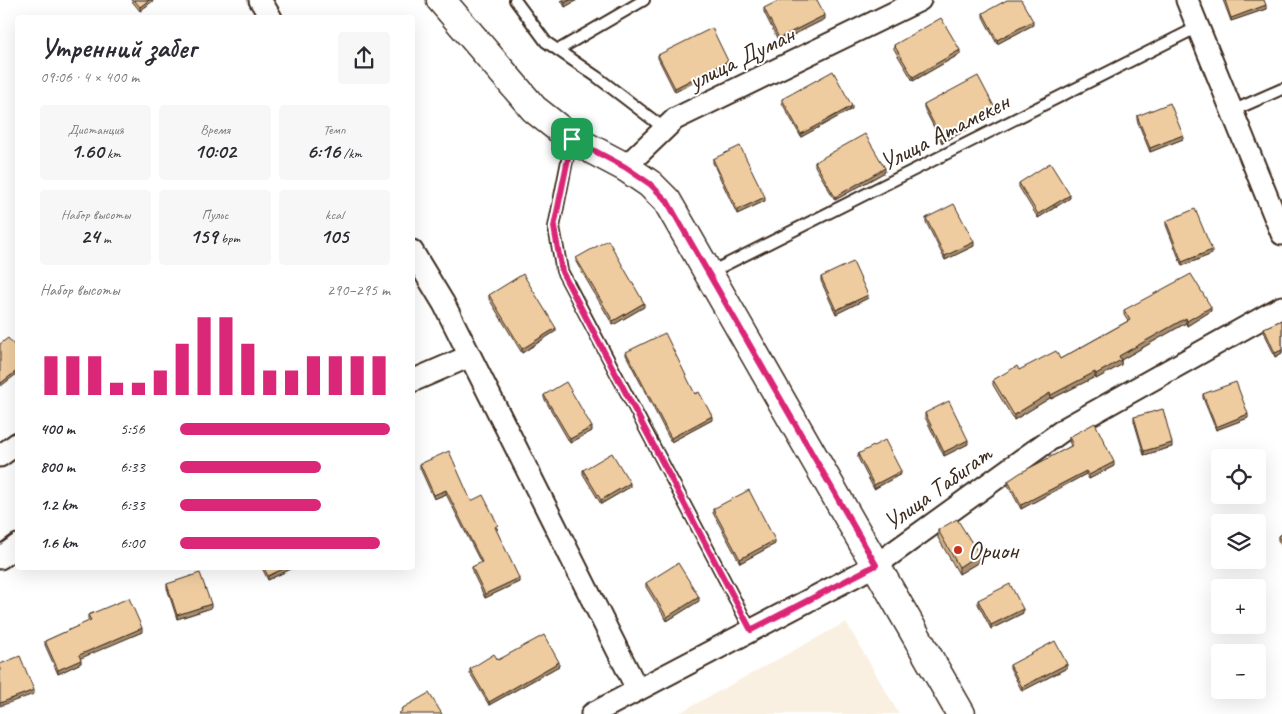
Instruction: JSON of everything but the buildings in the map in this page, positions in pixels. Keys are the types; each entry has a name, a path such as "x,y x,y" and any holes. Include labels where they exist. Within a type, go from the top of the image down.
{"street":[{"path":"260,0 269,15"},
{"name":"улица Думан","path":"625,167 675,120 920,0"},
{"path":"1187,0 1282,234"},
{"path":"447,2 534,109 572,139 625,167 650,184 667,201 961,714"},
{"path":"415,256 444,304 638,689"},
{"name":"Улица Табигат","path":"592,714 876,565 1066,428 1282,307"},
{"path":"415,380 470,356"},
{"path":"0,456 15,445"},
{"path":"0,558 15,547"}],"lane":[{"path":"515,0 546,42 597,77 665,129"},
{"path":"558,50 644,0"},
{"name":"Улица Атамекен","path":"708,273 1198,27"},
{"path":"1232,111 1282,89"},
{"path":"572,139 554,227 562,272 751,630"}],"shaded area":[{"path":"846,622 899,714 677,714"}],"place":[{"name":"Орион","path":"958,550"}],"route":[{"path":"572,139 625,167 650,184 667,201 876,565 751,630 562,272 554,227 572,139"}]}
